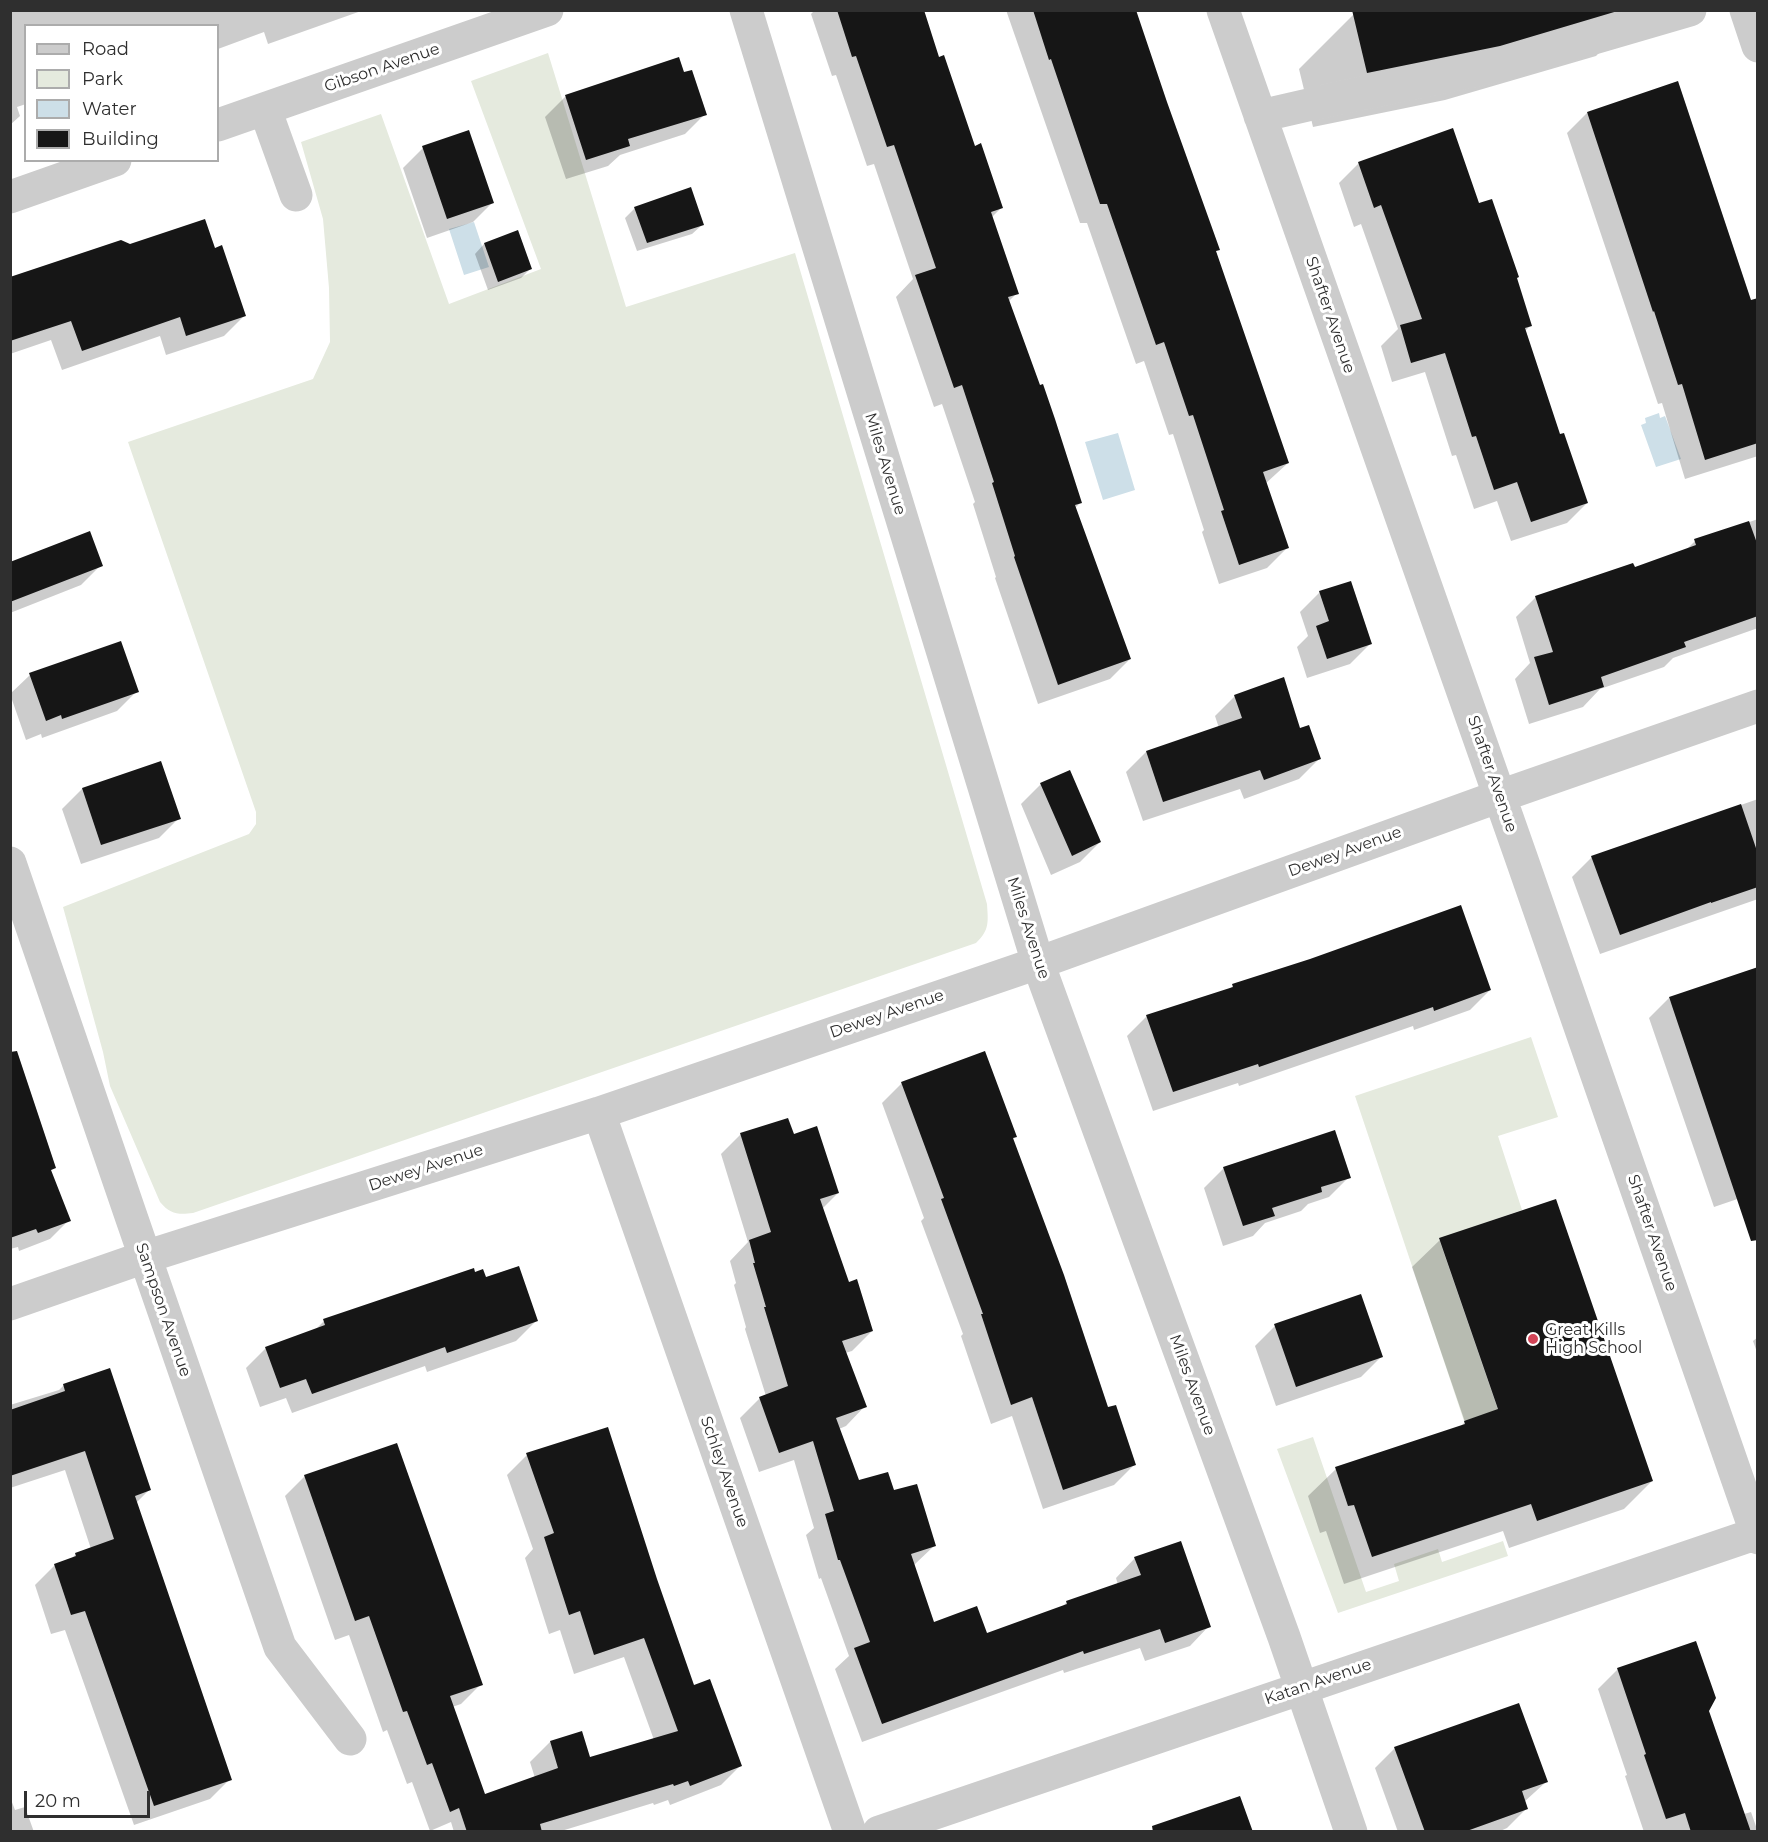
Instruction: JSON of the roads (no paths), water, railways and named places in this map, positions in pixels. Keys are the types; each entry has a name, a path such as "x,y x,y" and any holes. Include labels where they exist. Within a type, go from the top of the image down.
{"street":[{"name":"Gibson Avenue","path":"219,125 547,10"},
{"name":"Miles Avenue","path":"746,10 1038,963 1302,1687 1351,1832"},
{"name":"Shafter Avenue","path":"1223,10 1757,1535"},
{"path":"1260,116 1505,64 1690,10"},
{"path":"1746,10 1758,46"},
{"path":"265,109 296,195"},
{"path":"10,197 109,162"},
{"name":"Dewey Avenue","path":"10,1304 145,1257 599,1113 1038,963 1500,796 1758,706"},
{"name":"Sampson Avenue","path":"10,863 280,1647 350,1739"},
{"name":"Schley Avenue","path":"599,1113 850,1832"},
{"name":"Katan Avenue","path":"879,1832 1302,1687 1757,1535"}],"water":[{"path":"474,222 489,267 464,275 449,229"},
{"path":"1659,413 1660,418 1665,416 1681,459 1656,467 1641,425 1646,423 1645,418"},
{"path":"1118,433 1135,490 1103,500 1085,442"}],"place":[{"name":"Great Kills High School","path":"1533,1339"}]}
